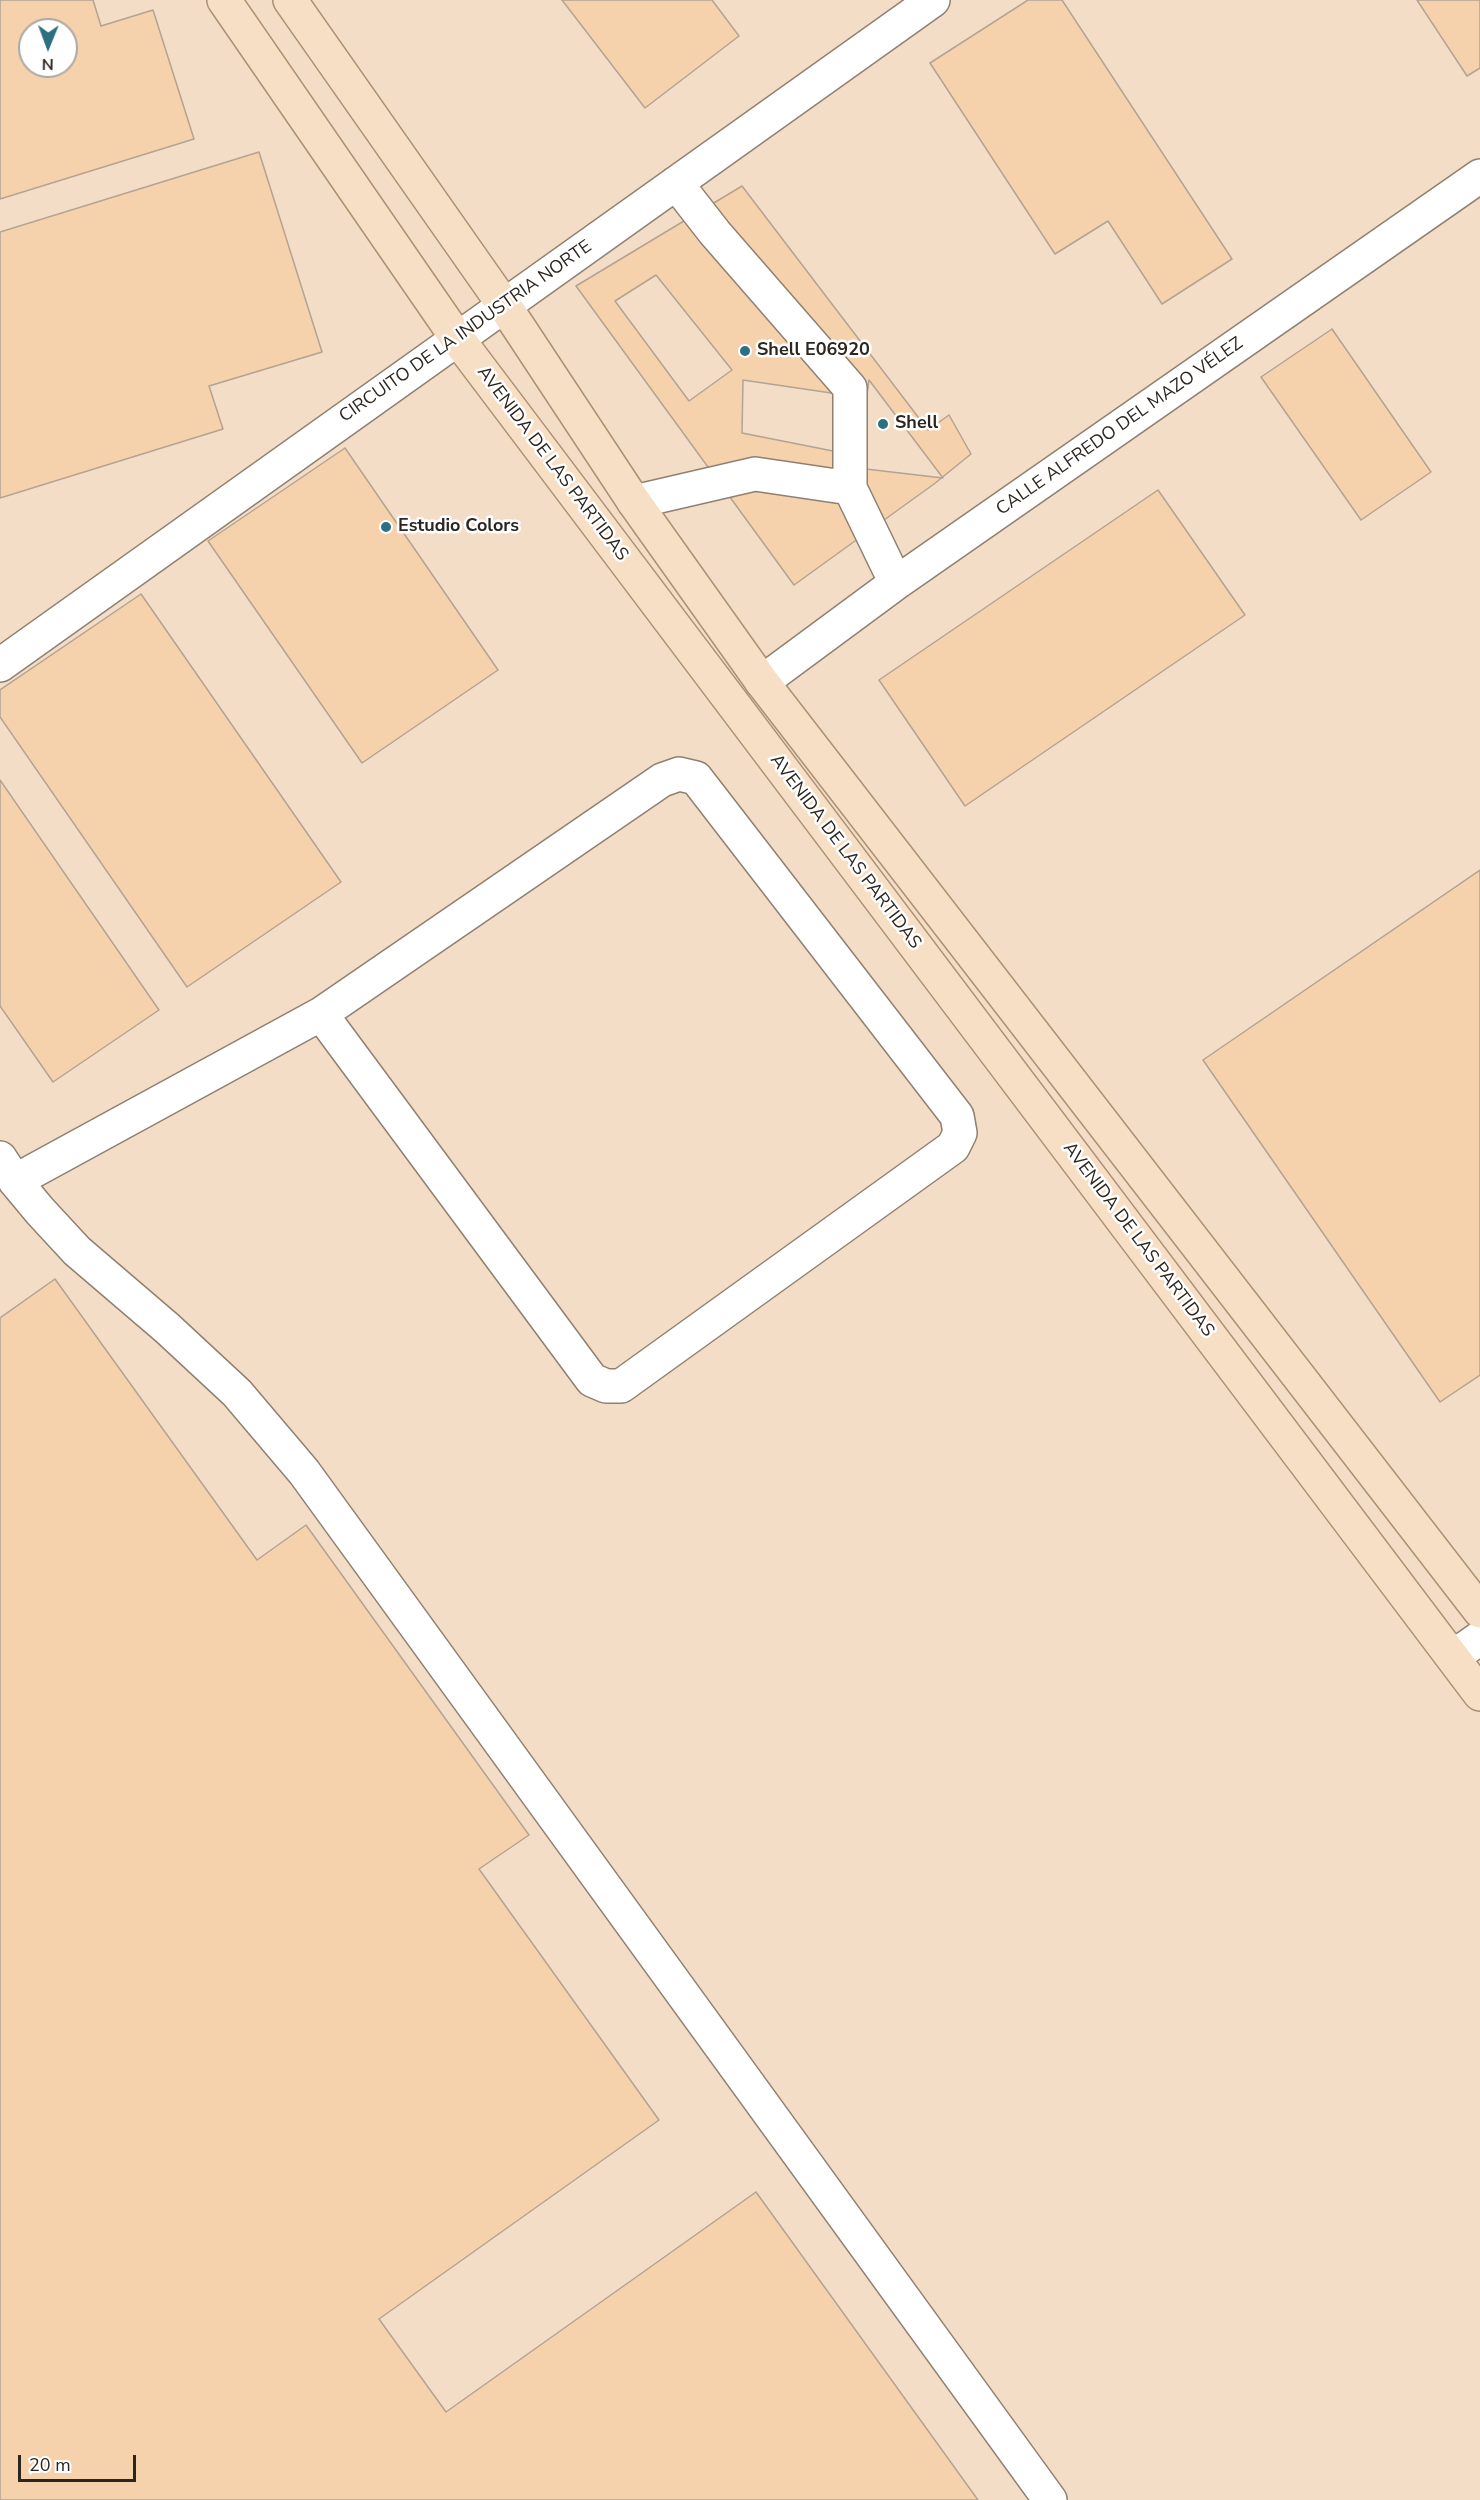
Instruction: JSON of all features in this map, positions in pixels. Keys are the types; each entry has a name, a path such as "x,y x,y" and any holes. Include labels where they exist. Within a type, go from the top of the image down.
{"main road":[{"name":"AVENIDA DE LAS PARTIDAS","path":"224,0 458,338 1480,1694"},
{"name":"AVENIDA DE LAS PARTIDAS","path":"290,0 504,305 633,502 762,682 1480,1611"}],"street":[{"name":"CIRCUITO DE LA INDUSTRIA NORTE","path":"0,665 933,0"},
{"name":"CALLE ALFREDO DEL MAZO VÉLEZ","path":"762,682 896,583 1480,176"},
{"path":"676,183 850,388 850,488 896,583"},
{"path":"633,502 755,474 850,488"},
{"path":"321,1014 592,1380 606,1386 621,1386 953,1147 960,1133 957,1116 696,778 679,774 662,780 321,1014 7,1170 77,1251 167,1328 237,1393 304,1472 1050,2500"},
{"path":"1453,1657 1480,1638"}],"shaded area":[{"path":"0,0 1480,0 1480,2500 0,2500"}],"building":[{"path":"0,0 93,0 101,26 153,10 194,139 0,199"},
{"path":"562,0 712,0 739,36 645,108"},
{"path":"1028,0 1062,0 1232,259 1162,304 1108,221 1055,254 930,63"},
{"path":"1417,0 1480,0 1480,68 1467,76"},
{"path":"259,152 322,352 209,386 223,429 0,498 0,232"},
{"name":"Shell E06920","path":"742,186 928,430 949,415 971,454 934,484 794,585 576,286"},
{"path":"656,275 732,370 689,401 615,301"},
{"path":"1332,329 1431,472 1361,520 1261,377"},
{"path":"743,380 838,394 833,451 742,433"},
{"name":"Shell","path":"869,380 943,478 857,468"},
{"path":"345,448 498,670 362,763 208,541"},
{"path":"1158,490 1245,615 965,806 879,680"},
{"path":"141,594 341,882 187,987 0,717 0,690"},
{"path":"0,780 159,1010 53,1082 0,1006"},
{"path":"1480,870 1480,1375 1440,1402 1203,1060"},
{"path":"55,1279 257,1560 306,1525 529,1835 479,1869 659,2120 379,2319 446,2412 756,2192 978,2500 0,2500 0,1318"}],"place":[{"name":"Shell E06920","path":"745,351"},
{"name":"Shell","path":"883,424"},
{"name":"Estudio Colors","path":"386,527"}]}
